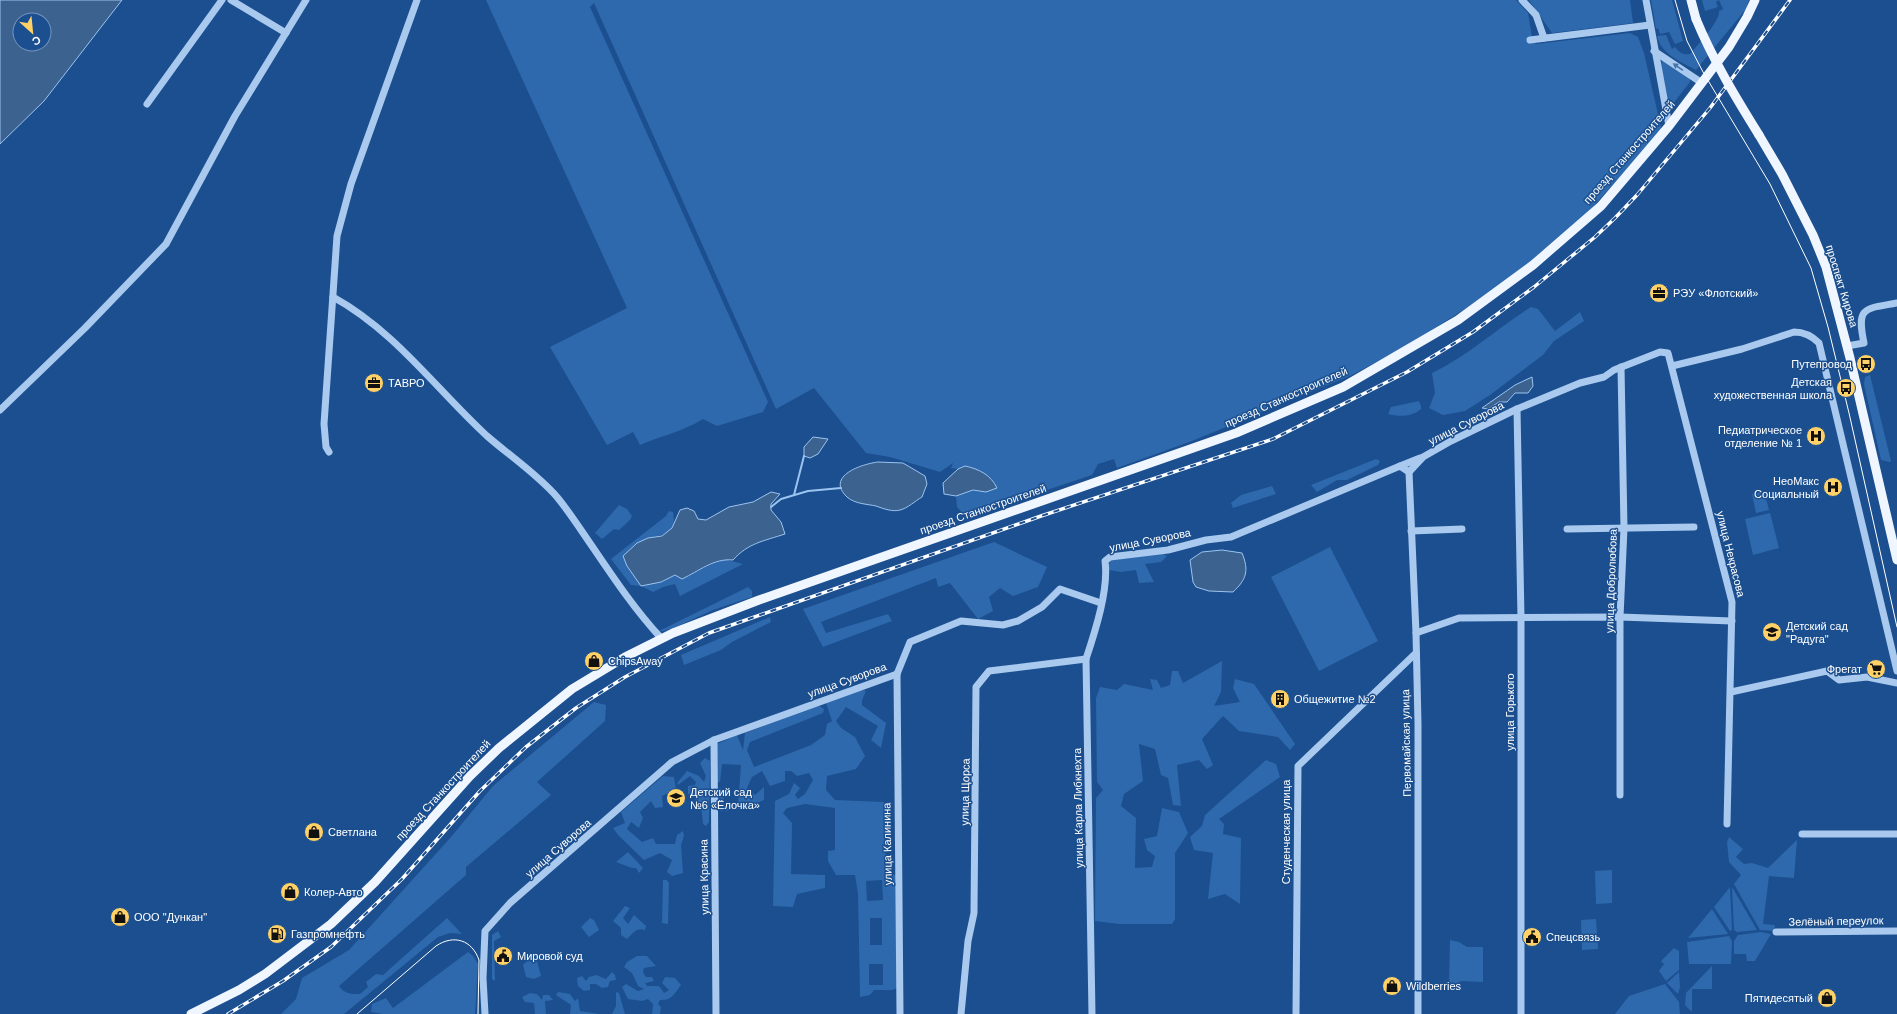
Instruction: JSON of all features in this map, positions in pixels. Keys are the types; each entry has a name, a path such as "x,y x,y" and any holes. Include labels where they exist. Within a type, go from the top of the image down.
{"main road":[{"name":"проспект Кирова","path":"1691,0 1696,19 1717,64 1782,174 1813,236 1826,267 1847,346 1897,560"},
{"name":"проезд Станкостроителей","path":"190,1014 232,993 265,974 319,934 348,910 456,792 499,748 572,689 624,657 661,638 759,600 1236,433 1343,386 1458,320 1533,265 1601,206 1669,126 1729,48 1747,17 1754,0"}],"street":[{"path":"147,104 222,0"},
{"path":"231,0 286,33"},
{"path":"0,410 85,328 166,244 235,116 306,0"},
{"path":"329,452 326,447 324,424 337,236 351,184 417,0"},
{"path":"1522,0 1536,15 1544,38"},
{"path":"1646,0 1654,51 1669,126"},
{"path":"1530,40 1650,24"},
{"path":"1654,51 1702,83"},
{"path":"333,297 351,307 375,324 420,367 486,435 533,474 557,497 636,609 661,638"},
{"path":"1847,346 1864,343 1861,320 1862,314 1868,308 1897,302"},
{"path":"1672,366 1742,349 1794,332 1801,332 1812,337 1819,343 1897,671"},
{"name":"улица Суворова","path":"1409,472 1423,457 1451,441 1517,410 1580,383 1604,377 1621,367 1660,352 1668,353 1672,366"},
{"name":"улица Некрасова","path":"1672,366 1732,602 1727,824"},
{"name":"улица Добролюбова","path":"1620,795 1620,617 1624,528 1621,367"},
{"name":"улица Горького","path":"1517,410 1521,618 1521,1014"},
{"path":"1400,466 1423,457"},
{"path":"1400,466 1409,472"},
{"name":"улица Суворова","path":"485,1014 485,931 510,903 672,762 714,740 897,674 910,642 961,621 1004,625 1018,621 1042,606 1060,589 1101,603 1107,574 1105,561 1110,557 1168,550 1206,540 1231,537 1400,466"},
{"name":"Первомайская улица","path":"1409,472 1416,633 1418,1014"},
{"path":"1567,529 1694,527"},
{"path":"1411,531 1462,529"},
{"name":"улица Карла Либкнехта","path":"1092,1014 1086,659 1096,632 1101,603"},
{"path":"1416,633 1459,618 1620,617 1732,621"},
{"name":"Студенческая улица","path":"1296,1014 1298,766 1416,653"},
{"name":"улица Щорса","path":"961,1014 968,941 974,913 976,687 989,671 1086,659"},
{"path":"1731,692 1827,671 1839,680 1867,677 1897,683"},
{"name":"улица Калинина","path":"897,674 900,1014"},
{"name":"улица Красина","path":"714,740 716,1014"},
{"path":"1802,834 1897,834"},
{"name":"Зелёный переулок","path":"1776,932 1897,931"}],"shaded area":[{"path":"0,0 122,0 44,101 0,144"},
{"path":"486,0 1516,0 1528,13 1532,37 1528,39 1536,44 1630,33 1638,37 1644,53 1662,132 1586,214 1528,264 1468,307 1406,346 1352,375 1192,441 1117,468 1114,459 1098,464 1092,475 966,517 957,507 956,496 973,490 986,492 965,466 958,469 951,468 953,463 940,472 890,457 866,453 814,388 776,409 594,3 590,7 768,402 763,412 717,426 703,419 680,430 640,445 633,432 607,445 550,347 627,308"},
{"path":"1529,0 1630,0 1633,23 1552,33"},
{"path":"1651,0 1672,0 1683,41 1675,44 1669,32 1660,34 1658,28 1656,29"},
{"path":"1702,0 1719,0 1716,2 1718,7 1705,11"},
{"path":"1719,0 1749,0 1746,9 1696,70 1667,53 1659,42 1657,36 1666,35 1672,49 1675,47 1681,53 1690,54 1712,27 1716,21 1719,11 1723,9"},
{"path":"1662,60 1689,77 1690,82 1672,105 1666,100 1661,67"},
{"path":"1531,307 1538,309 1555,331 1580,312 1584,321 1554,341 1543,355 1490,395 1465,411 1443,415 1429,408 1435,393 1432,373 1470,350"},
{"path":"1870,375 1890,462 1881,460 1864,384 1865,377"},
{"path":"1532,377 1533,386 1528,393 1515,393 1507,402 1499,402 1488,409 1482,408 1515,385"},
{"path":"1419,401 1421,409 1414,414 1397,416 1388,414 1391,407"},
{"path":"813,437 828,439 818,454 810,458 804,456 804,447"},
{"path":"1376,459 1380,461 1378,465 1347,480 1337,480 1317,492 1311,485"},
{"path":"878,462 903,463 925,476 927,484 922,497 906,508 894,511 857,502 847,497 841,490 840,483 843,477 855,468"},
{"path":"965,466 984,473 997,488 986,492 973,490 956,496 944,494 943,483 958,469"},
{"path":"1272,486 1276,494 1233,508 1231,503 1241,495"},
{"path":"1764,491 1769,510 1756,513 1752,494"},
{"path":"771,492 780,494 771,504 771,510 781,522 785,534 751,546 733,560 713,563 682,579 675,575 661,582 641,586 627,566 623,556 637,543 648,538 662,536 672,528 680,510 687,508 694,511 698,519 706,520 729,507 753,502"},
{"path":"619,505 627,509 632,516 630,520 619,530 614,529 602,539 595,533"},
{"path":"669,511 673,512 674,519 672,528 665,534 648,538 661,582 675,575 687,577 696,571 723,559 743,564 680,596 675,584 663,587 653,592 641,586 631,585 611,559 666,516"},
{"path":"1770,513 1779,548 1753,555 1745,519"},
{"path":"994,542 1047,567 1038,587 1013,596 1000,588 989,597 993,611 978,619 950,583 938,587 936,578 821,622 826,633 888,614 892,621 823,647 803,609"},
{"path":"1330,547 1378,641 1319,671 1271,577"},
{"path":"1222,550 1242,553 1246,564 1246,569 1241,583 1233,592 1209,591 1196,587 1193,582 1190,560 1202,552"},
{"path":"1159,552 1167,556 1161,562 1145,564 1154,582 1139,583 1136,570 1121,572 1109,570 1108,567 1111,559"},
{"path":"748,587 752,591 752,597 713,610 678,626 664,631 659,631"},
{"path":"770,617 771,622 732,642 721,650 684,665 681,655"},
{"path":"1222,661 1221,692 1214,706 1240,702 1233,688 1235,679 1254,684 1295,744 1290,750 1278,737 1239,731 1223,716 1202,739 1213,765 1207,769 1199,760 1177,765 1181,806 1173,805 1168,778 1161,775 1155,749 1139,744 1143,781 1124,794 1121,806 1136,818 1135,868 1152,867 1155,856 1147,850 1144,839 1157,836 1162,808 1179,812 1188,833 1175,853 1175,919 1172,924 1119,924 1095,921 1096,798 1103,790 1097,782 1096,698 1100,687 1117,690 1124,684 1153,690 1150,679 1157,680 1161,688 1170,685 1172,671 1178,671 1183,683"},
{"path":"859,689 866,691 862,700 862,705 886,723 881,748 871,740 878,726 846,707 836,721 841,728 855,737 865,756 856,769 827,776 826,790 835,800 884,802 886,871 897,876 900,987 892,990 874,990 870,995 860,997 858,893 855,875 836,875 828,861 828,851 835,850 835,808 805,804 787,808 783,813 792,823 791,874 825,875 825,888 797,894 793,907 773,906 775,801 789,794 794,783 800,788 795,795 798,799 805,794 813,780 809,773 797,776 791,771 785,771 785,781 770,786 762,771 752,777 747,788 755,795 764,787 764,800 754,804 744,803 740,809 721,811 715,806 718,788 723,789 724,806 738,805 741,765 722,764 720,782 716,781 717,744 737,735 743,750 745,733 818,705 824,709 823,713 750,742 747,750 754,767 811,745 825,735 827,724 832,721 826,703","holes":["882,880 883,900 867,901 866,881","870,918 882,918 882,945 870,945","869,964 883,964 883,985 869,985"]},
{"path":"594,702 606,705 605,721 537,782 551,795 466,867 466,875 339,986 343,991 348,993 360,994 368,987 366,982 376,974 383,975 447,918 462,934 450,933 438,937 344,1014 281,1014 296,999 302,978 349,950 451,837 493,786"},
{"path":"705,758 710,761 709,822 706,826 703,824 701,804 696,802 693,795 688,794 688,786 695,785 696,782 690,776 678,785 677,783 687,771 699,776 704,782 706,776 700,763"},
{"path":"1266,760 1276,764 1280,777 1219,819 1224,824 1223,834 1241,838 1240,904 1225,894 1208,899 1213,853 1194,850 1190,837 1202,826 1205,815"},
{"path":"663,776 674,777 676,789 662,796 663,807 655,808 651,801 640,812 643,818 639,828 631,822 627,829 642,842 653,838 656,844 675,844 677,835 683,831 684,836 681,845 683,873 672,876 667,872 672,860 660,853 644,860 618,835 613,828 625,823 621,812"},
{"path":"1729,837 1743,849 1736,857 1744,864 1752,863 1768,868 1797,840 1794,878 1769,876 1763,924 1775,925 1774,931 1760,930 1734,884 1741,875 1729,862 1727,842"},
{"path":"628,852 643,868 639,873 636,868 616,862"},
{"path":"1612,870 1612,903 1596,904 1595,871"},
{"path":"663,880 667,880 669,883 668,924 662,923"},
{"path":"1730,887 1732,930 1730,931 1714,907"},
{"path":"1732,887 1757,930 1737,932 1734,930"},
{"path":"625,906 630,908 623,918 628,924 634,915 646,926 645,930 637,930 627,939 621,935 621,928 613,921"},
{"path":"1712,909 1728,934 1688,938"},
{"path":"590,918 594,920 599,930 589,937 581,927"},
{"path":"1596,919 1598,949 1582,950 1581,920"},
{"path":"498,931 501,937 494,941 495,981 492,979 492,935"},
{"path":"1761,932 1771,934 1755,961 1747,961 1746,954 1734,954 1734,941 1738,935"},
{"path":"1729,936 1732,941 1731,964 1689,964 1687,942"},
{"path":"1450,940 1459,942 1467,947 1483,947 1483,982 1461,981 1458,983 1456,988 1449,988"},
{"path":"1674,948 1679,951 1679,970 1666,981 1659,971 1664,964 1661,961"},
{"path":"468,952 473,956 478,964 475,1014 383,1014 371,1012 372,1004 386,998 393,1008"},
{"path":"637,956 647,956 656,966 644,968 643,972 646,977 652,977 654,981 645,983 647,986 659,986 664,993 669,990 662,983 665,977 675,978 681,985 675,994 670,998 660,1000 658,1004 661,1007 660,1014 652,1014 653,1004 648,999 642,1001 628,999 622,987 626,984 638,991 644,989 638,986 632,973 624,967 627,962"},
{"path":"528,960 537,961 541,976 534,979 526,977 523,965"},
{"path":"1712,966 1712,989 1692,989 1692,1012 1685,1005 1686,993"},
{"path":"612,972 615,975 616,980 610,981 608,987 602,988 596,984 590,984 590,990 584,991 578,986 577,978 582,976 586,981 589,977 596,975 606,979"},
{"path":"1679,972 1680,987 1678,994 1667,983"},
{"path":"1665,984 1679,1002 1680,1014 1615,1014 1629,996"},
{"path":"558,992 570,994 575,1001 578,998 580,1011 599,1014 570,1014 571,1005 556,995"},
{"path":"616,992 619,993 625,1014 612,1014 616,1006"},
{"path":"530,993 537,994 542,1000 543,995 549,995 553,1000 545,1001 546,1014 535,1014 534,1003 525,1002 522,997"}],"waterway":[{"path":"794,495 804,456"},
{"path":"771,507 781,499 808,491 841,488"}],"tram line":[{"path":"1675,0 1687,41 1703,72 1770,184 1811,268 1828,327 1849,413 1897,627"},
{"path":"357,1014 436,946 449,940 462,941 467,944 476,953 479,960 478,1014"}],"railway":[{"path":"228,1014 283,981 331,947 402,879 480,791 526,747 576,708 625,677 709,633 1041,516 1273,439 1407,372 1473,332 1534,287 1595,237 1637,195 1710,108 1790,0"}],"place":[{"name":"РЭУ «Флотский»","path":"1659,293"},
{"name":"Путепровод","path":"1866,364"},
{"name":"ТАВРО","path":"374,383"},
{"name":"Детская художественная школа","path":"1846,388"},
{"name":"Педиатрическое отделение № 1","path":"1816,436"},
{"name":"НеоМакс Социальный","path":"1833,487"},
{"name":"Детский сад \"Радуга\"","path":"1772,632"},
{"name":"ChipsAway","path":"594,661"},
{"name":"Фрегат","path":"1876,669"},
{"name":"Общежитие №2","path":"1280,699"},
{"name":"Детский сад №6 «Ёлочка»","path":"676,798"},
{"name":"Светлана","path":"314,832"},
{"name":"Колер-Авто","path":"290,892"},
{"name":"ООО \"Дункан\"","path":"120,917"},
{"name":"Газпромнефть","path":"277,934"},
{"name":"Спецсвязь","path":"1532,937"},
{"name":"Мировой суд","path":"503,956"},
{"name":"Wildberries","path":"1392,986"},
{"name":"Пятидесятый","path":"1827,998"}]}
